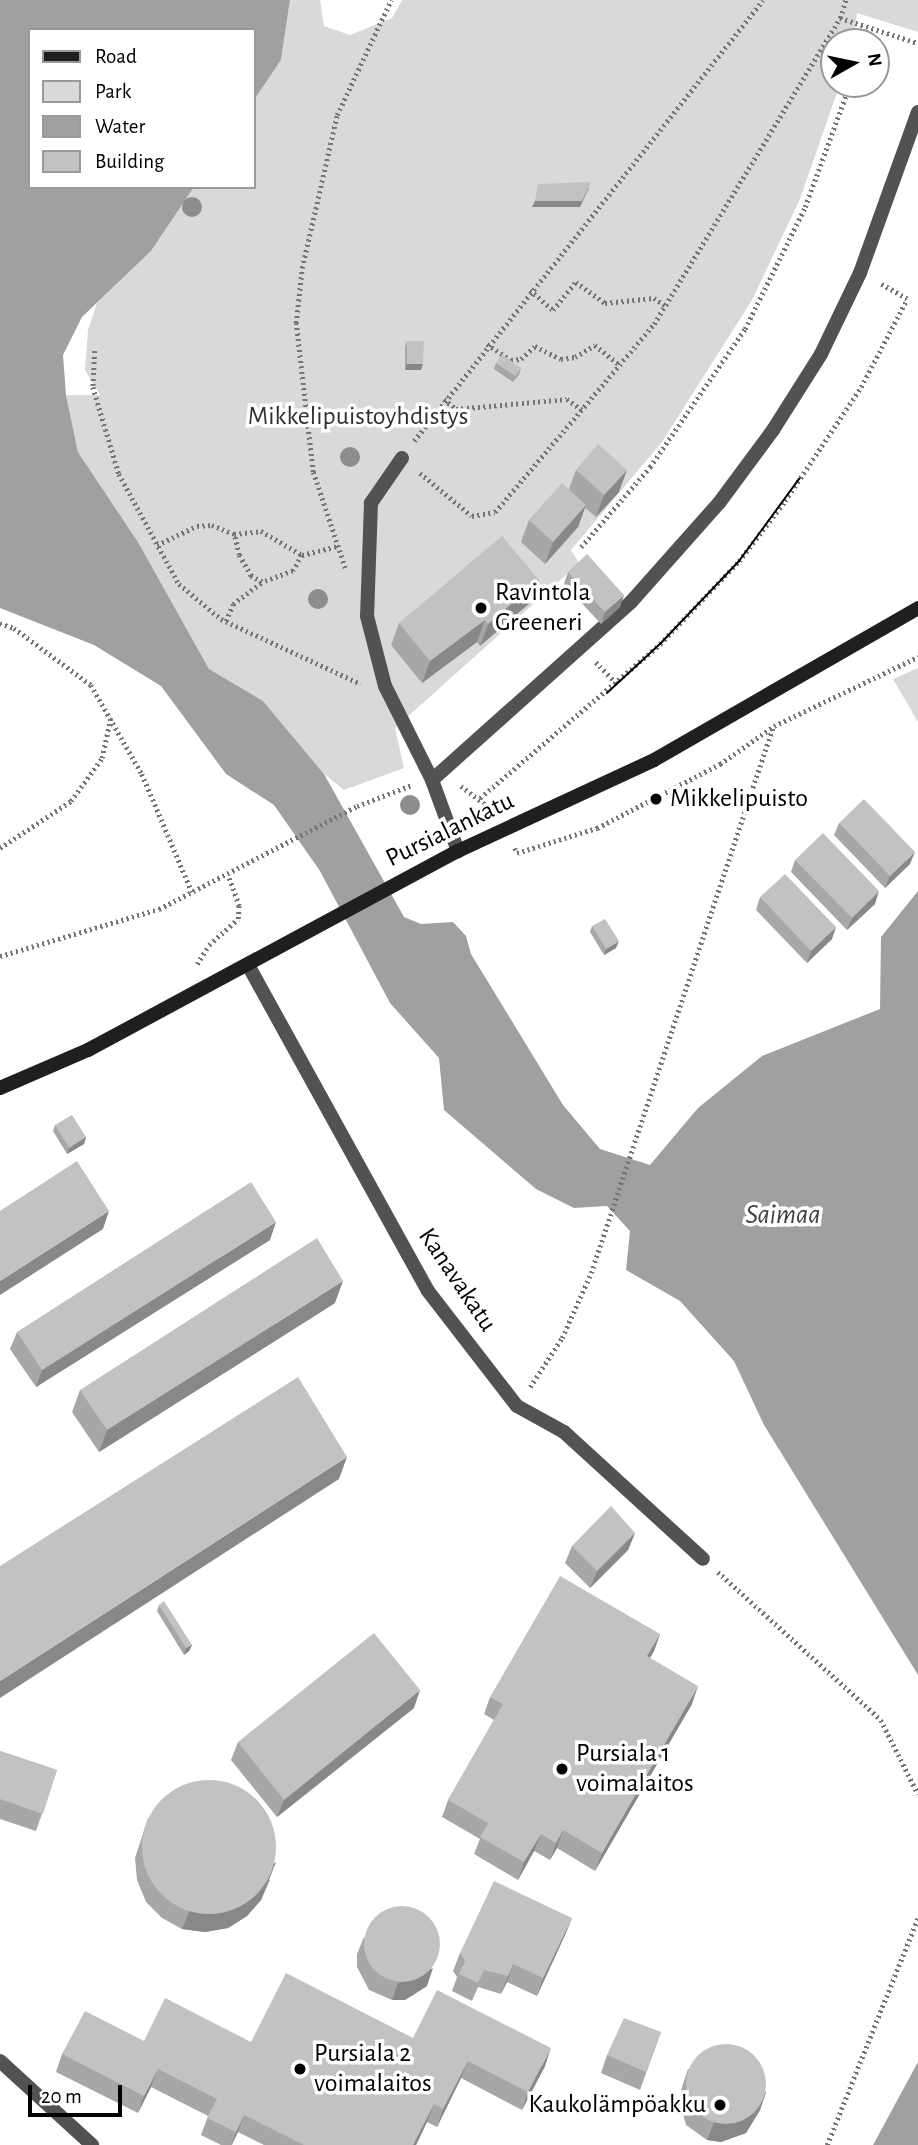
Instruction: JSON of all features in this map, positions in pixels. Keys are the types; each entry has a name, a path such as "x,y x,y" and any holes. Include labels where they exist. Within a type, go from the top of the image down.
{"street":[{"path":"432,780 631,602 719,503 773,430 821,354 860,273 918,112"},
{"path":"402,458 371,503 367,616 385,686 432,780 458,851"},
{"name":"Pursialankatu","path":"0,1088 88,1050 458,851 654,760 918,608"},
{"name":"Kanavakatu","path":"248,965 428,1291 517,1406 564,1432 703,1559"},
{"path":"0,2061 92,2145"}],"path":[{"path":"350,580 313,472 296,323 302,268 337,115 391,0"},
{"path":"763,0 487,344 402,458 472,516 495,512 620,365 666,306 840,18 846,0"},
{"path":"840,18 918,43"},
{"path":"581,547 650,467 744,329 805,207 845,98"},
{"path":"480,798 660,645 739,561 785,501 860,387 907,299 860,273"},
{"path":"530,290 553,310 576,282 605,303 654,298 666,306"},
{"path":"487,344 511,360 521,359 536,346 561,359 575,357 595,345 620,365"},
{"path":"95,351 93,387 120,474 179,584 199,604 226,621 369,688 385,686"},
{"path":"444,399 456,409 567,399 582,410"},
{"path":"157,545 197,526 212,524 234,534 261,531 302,555 337,546"},
{"path":"234,534 239,555 251,576 262,582"},
{"path":"226,621 233,604 262,582 293,571 302,555"},
{"path":"0,623 14,628 91,685 142,774 192,892"},
{"name":"Pursialankatu","path":"517,853 597,828 656,799 774,726 918,657"},
{"path":"0,848 71,801 102,758 110,718"},
{"path":"517,1406 562,1338 592,1273 774,726"},
{"path":"0,957 159,909 293,844 358,806 394,790 432,780 466,786 493,809"},
{"path":"206,987 196,966 201,955 238,919 239,906 228,875"},
{"path":"703,1559 881,1720 918,1794"},
{"path":"827,2145 918,1917"}],"green space":[{"name":"Mikkelipuistoyhdistys","path":"290,0 320,0 324,26 350,35 392,18 402,0 918,0 918,32 857,13 855,28 820,28 820,98 835,98 800,199 752,300 662,442 571,550 579,563 395,728 404,768 344,790 324,774 263,701 209,669 138,542 78,452 66,395 100,395 85,370 88,330 97,303 151,251 193,189 256,189 256,97 281,60"},
{"path":"918,668 918,722 893,679"}],"water":[{"name":"Saimaa","path":"0,0 290,0 281,60 256,97 256,28 28,28 28,189 193,189 151,251 82,317 63,355 66,395 78,452 138,542 209,669 263,701 324,774 404,917 421,924 453,922 466,936 471,954 563,1105 600,1149 650,1165 698,1108 762,1056 880,1009 881,937 918,891 918,1675 764,1425 734,1361 680,1301 626,1270 630,1231 607,1206 574,1208 536,1189 444,1110 439,1058 390,1003 320,871 274,805 226,774 161,686 94,645 0,608"},
{"path":"918,2062 918,2145 873,2145"}],"building":[{"path":"591,182 582,201 535,201 538,184"},
{"path":"407,341 424,341 423,364 407,364"},
{"path":"502,354 521,368 515,376 496,363"},
{"path":"598,444 627,470 604,495 576,470"},
{"path":"562,483 586,505 553,542 529,520"},
{"path":"502,536 539,580 488,624 485,620 430,661 399,623"},
{"path":"587,554 624,595 605,612 568,572"},
{"path":"864,799 915,852 890,876 839,823"},
{"path":"823,833 879,891 852,918 795,860"},
{"path":"785,874 836,927 811,951 760,897"},
{"path":"605,919 619,941 606,949 592,926"},
{"path":"72,1115 86,1137 69,1148 55,1125"},
{"path":"77,1161 109,1211 0,1281 0,1211"},
{"path":"251,1182 276,1222 42,1370 17,1332"},
{"path":"317,1238 343,1281 107,1430 80,1390"},
{"path":"298,1377 347,1457 0,1681 0,1566"},
{"path":"611,1506 635,1533 597,1571 572,1546"},
{"name":"Pursiala 1 voimalaitos","path":"560,1576 660,1634 647,1656 698,1686 602,1853 563,1830 556,1843 541,1834 524,1862 480,1837 488,1823 448,1800 503,1704 490,1697"},
{"path":"164,1601 192,1645 186,1648 159,1605"},
{"path":"374,1633 420,1690 284,1800 238,1742"},
{"path":"0,1751 57,1770 43,1814 0,1799"},
{"path":"209,1780 235,1785 257,1799 271,1821 276,1847 271,1873 257,1895 235,1909 209,1914 183,1909 161,1895 147,1873 142,1847 147,1821 161,1799 183,1785"},
{"path":"494,1881 572,1918 543,1978 513,1964 508,1976 484,1970 478,1983 459,1974 465,1961 460,1953"},
{"path":"402,1906 417,1909 429,1917 437,1929 440,1944 437,1959 429,1971 417,1979 402,1982 387,1979 375,1971 367,1959 364,1944 367,1929 375,1917 387,1909"},
{"name":"Pursiala 2 voimalaitos","path":"286,1973 413,2038 437,1990 551,2048 528,2092 468,2061 443,2109 434,2104 413,2145 304,2145 244,2115 236,2132 207,2118 217,2099 158,2069 144,2096 62,2054 85,2011 144,2041 165,1998 251,2042"},
{"path":"624,2018 661,2032 646,2072 607,2055"},
{"name":"Kaukolämpöakku","path":"726,2044 741,2047 754,2056 763,2069 766,2084 763,2099 754,2112 741,2121 726,2124 711,2121 698,2112 689,2099 686,2084 689,2069 698,2056 711,2047"}],"tram line":[{"path":"607,693 660,644 739,561 799,479"}],"place":[{"name":"Ravintola Greeneri","path":"481,608"},
{"name":"Mikkelipuisto","path":"656,799"},
{"name":"Pursiala 1 voimalaitos","path":"562,1769"},
{"name":"Pursiala 2 voimalaitos","path":"300,2069"},
{"name":"Kaukolämpöakku","path":"720,2105"}]}
